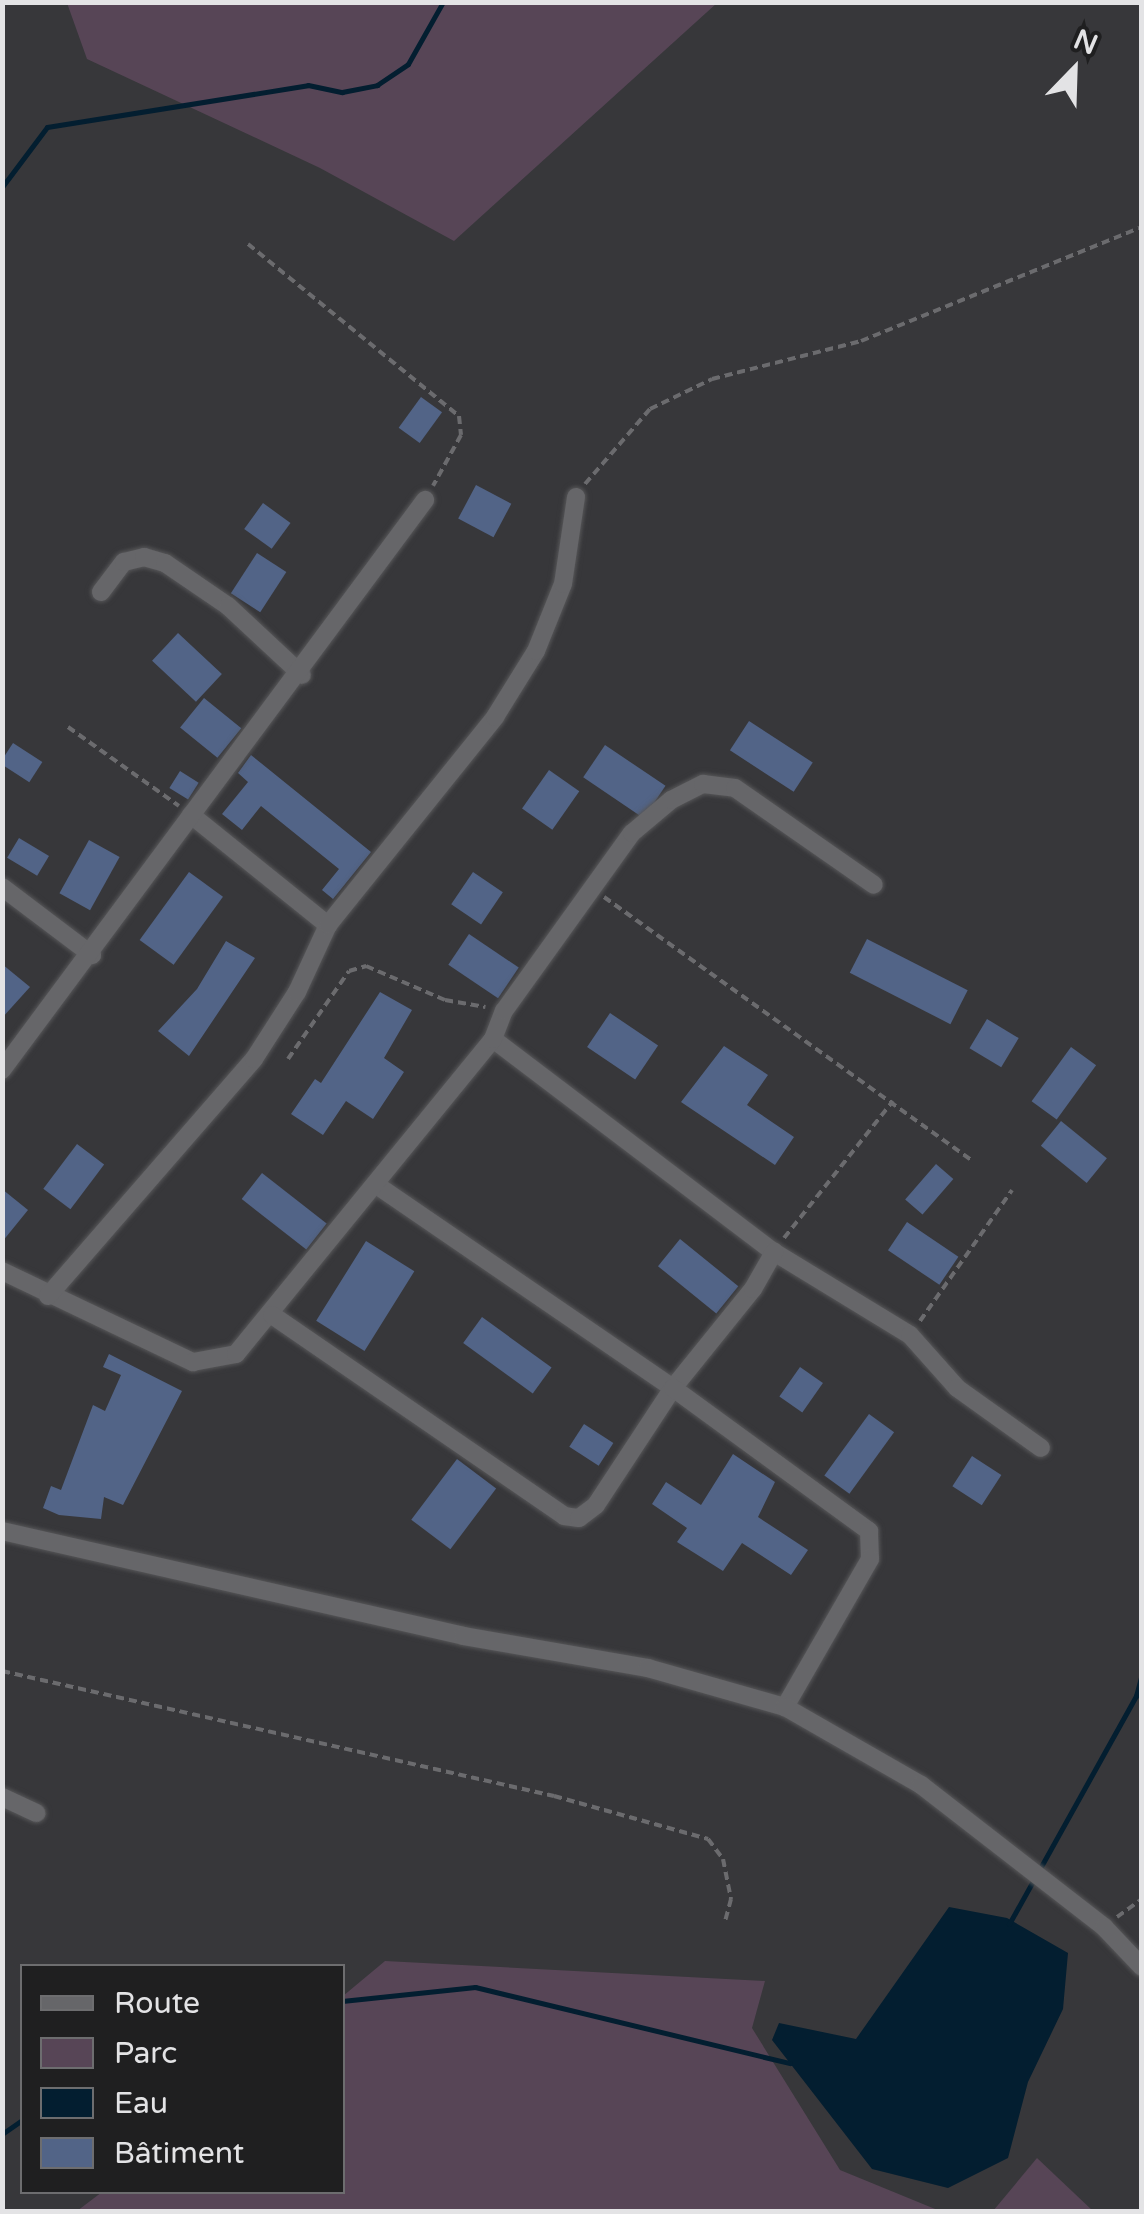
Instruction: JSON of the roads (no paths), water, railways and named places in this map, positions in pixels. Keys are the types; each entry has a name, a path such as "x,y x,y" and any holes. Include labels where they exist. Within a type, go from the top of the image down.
{"street":[{"path":"48,1296 254,1059 297,992 328,925 472,748 536,651 572,551 576,497"},
{"path":"2,1070 92,955 191,815 302,675 425,500"},
{"path":"101,592 124,562 144,557 165,563 228,606 302,675"},
{"path":"2,1271 192,1362 236,1354 272,1315 493,1039 504,1011 632,833 670,800 703,784 735,788 764,803 874,884"},
{"path":"191,815 328,925"},
{"path":"2,887 92,955"},
{"path":"493,1039 774,1252 910,1335 956,1388 1041,1448"},
{"path":"376,1184 674,1388 868,1531 874,1543 785,1707"},
{"path":"272,1315 564,1516 579,1518 596,1504 674,1388 753,1289 774,1252"},
{"path":"2,1531 463,1636 648,1668 785,1707 921,1784 1104,1927 1142,1967"},
{"path":"2,1797 36,1813"}],"water":[{"path":"949,1907 1007,1918 1068,1953 1063,2009 1028,2082 1008,2158 948,2188 872,2169 772,2040 779,2023 856,2039"}],"waterway":[{"path":"2,187 47,127 308,85 342,92 377,85 408,64 443,2"},
{"path":"1009,1924 1136,1696 1142,1673"},
{"path":"345,2001 475,1987 790,2063"},
{"path":"2,2134 20,2121"}]}
